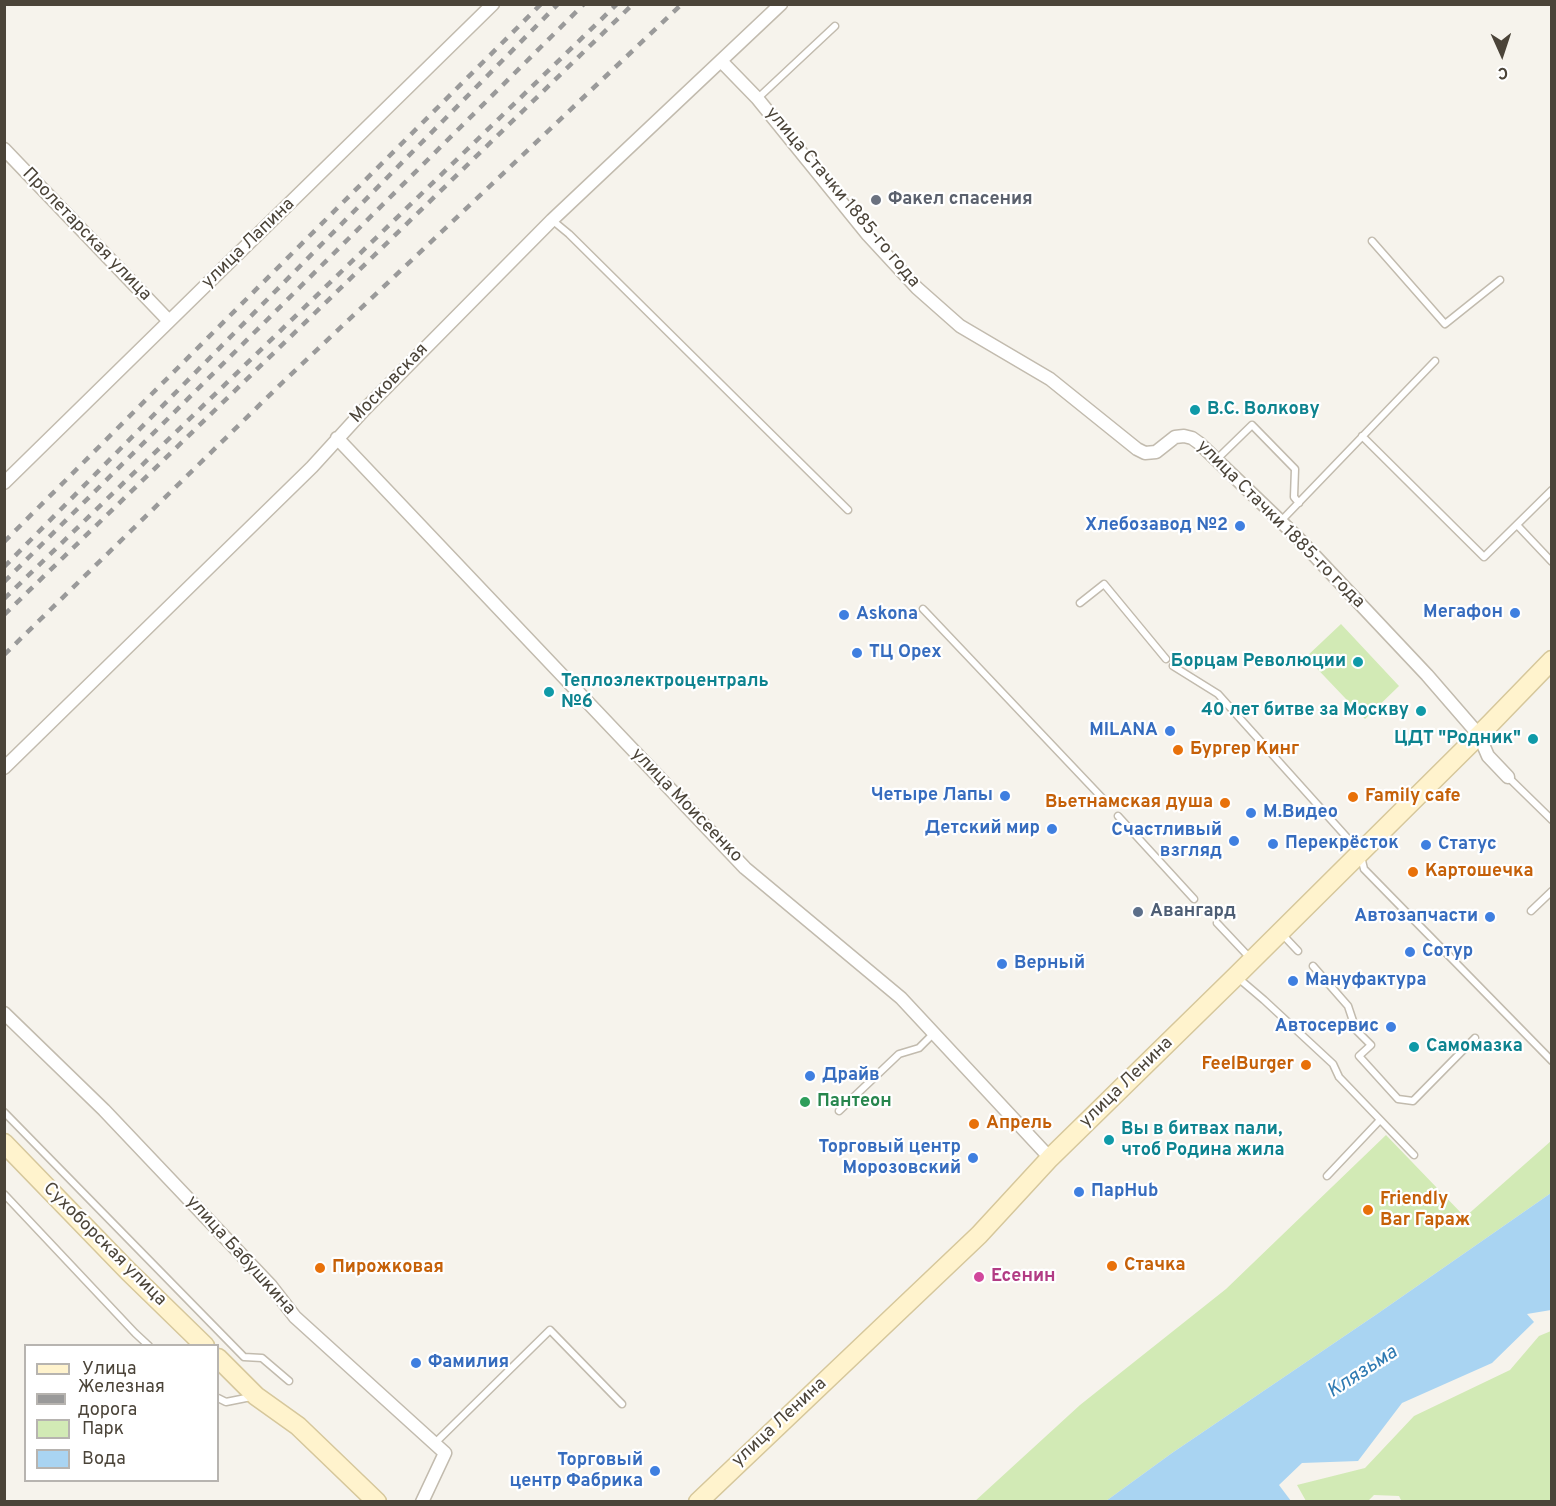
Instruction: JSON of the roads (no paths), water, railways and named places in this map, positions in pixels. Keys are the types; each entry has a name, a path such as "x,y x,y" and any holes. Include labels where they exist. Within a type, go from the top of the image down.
{"main road":[{"name":"улица Ленина","path":"698,1502 979,1235 1050,1158 1252,961 1551,660"},
{"name":"Сухоборская улица","path":"4,1143 203,1344"},
{"path":"219,1359 256,1396 298,1426 377,1502"}],"street":[{"name":"улица Лапина","path":"4,483 493,4"},
{"name":"Московская","path":"4,768 294,485 552,220 781,4"},
{"name":"улица Стачки 1885-го года","path":"722,62 757,98 868,235 917,288 960,326 1050,379 1145,453 1156,452 1175,437 1192,438 1297,537 1419,667 1479,735 1488,756 1508,777"},
{"name":"Пролетарская улица","path":"7,158 169,321"},
{"name":"улица Моисеенко","path":"338,438 745,868 901,998 1050,1158"},
{"name":"улица Бабушкина","path":"4,1013 104,1110 271,1286 295,1317 435,1443"},
{"path":"422,1502 445,1453 435,1443"}],"lane":[{"path":"757,98 835,26"},
{"path":"552,220 569,234 848,510"},
{"path":"1372,241 1445,324 1500,280"},
{"path":"1280,522 1435,361"},
{"path":"1216,460 1252,425 1295,469 1294,497 1299,503"},
{"path":"1362,436 1484,557 1551,490"},
{"path":"1517,525 1551,562"},
{"path":"1080,603 1104,584 1166,659"},
{"path":"923,609 1107,803"},
{"path":"1173,666 1218,694 1360,852 1364,869 1551,1061"},
{"path":"1508,777 1551,820"},
{"path":"1118,816 1194,898"},
{"path":"1531,911 1551,891"},
{"path":"1217,923 1252,961"},
{"path":"1280,933 1298,951"},
{"path":"1312,966 1348,1006 1356,1030 1371,1045 1359,1056 1398,1098 1413,1101 1475,1038"},
{"path":"1236,976 1333,1064 1338,1077 1414,1155"},
{"path":"839,1111 899,1054 919,1048 934,1033"},
{"path":"4,1112 244,1358 262,1358 290,1381"},
{"path":"1327,1176 1380,1120"},
{"path":"4,1194 147,1344"},
{"path":"435,1443 550,1330 622,1404"},
{"path":"219,1398 226,1402 256,1396"}],"water":[{"name":"Клязьма","path":"1551,1193 1551,1310 1527,1314 1534,1322 1492,1363 1402,1403 1358,1461 1302,1463 1279,1485 1291,1501 1106,1501 1172,1453"}],"railway":[{"path":"4,542 541,4"},
{"path":"4,567 558,4"},
{"path":"4,582 584,4"},
{"path":"4,599 617,4"},
{"path":"4,615 633,4"},
{"path":"4,655 284,381 682,4"}],"place":[{"name":"Факел спасения","path":"876,200"},
{"name":"В.С. Волкову","path":"1195,410"},
{"name":"Хлебозавод №2","path":"1240,526"},
{"name":"Мегафон","path":"1515,613"},
{"name":"Askona","path":"844,615"},
{"name":"ТЦ Орех","path":"857,653"},
{"name":"Борцам Революции","path":"1358,662"},
{"name":"Теплоэлектроцентраль №6","path":"549,692"},
{"name":"40 лет битве за Москву","path":"1421,711"},
{"name":"MILANA","path":"1170,731"},
{"name":"ЦДТ \"Родник\"","path":"1533,739"},
{"name":"Бургер Кинг","path":"1178,750"},
{"name":"Четыре Лапы","path":"1005,796"},
{"name":"Family cafe","path":"1353,797"},
{"name":"Вьетнамская душа","path":"1225,803"},
{"name":"М.Видео","path":"1251,813"},
{"name":"Детский мир","path":"1052,829"},
{"name":"Счастливый взгляд","path":"1234,841"},
{"name":"Перекрёсток","path":"1273,844"},
{"name":"Статус","path":"1426,845"},
{"name":"Картошечка","path":"1413,872"},
{"name":"Авангард","path":"1138,912"},
{"name":"Автозапчасти","path":"1490,917"},
{"name":"Сотур","path":"1410,952"},
{"name":"Верный","path":"1002,964"},
{"name":"Мануфактура","path":"1293,981"},
{"name":"Автосервис","path":"1391,1027"},
{"name":"Самомазка","path":"1414,1047"},
{"name":"FeelBurger","path":"1306,1065"},
{"name":"Драйв","path":"810,1076"},
{"name":"Пантеон","path":"805,1102"},
{"name":"Апрель","path":"974,1124"},
{"name":"Вы в битвах пали, чтоб Родина жила","path":"1109,1140"},
{"name":"Торговый центр Морозовский","path":"973,1158"},
{"name":"ПарHub","path":"1079,1192"},
{"name":"Friendly Bar Гараж","path":"1368,1210"},
{"name":"Стачка","path":"1112,1266"},
{"name":"Пирожковая","path":"320,1268"},
{"name":"Есенин","path":"979,1277"},
{"name":"Фамилия","path":"416,1363"},
{"name":"Торговый центр Фабрика","path":"655,1471"}]}
